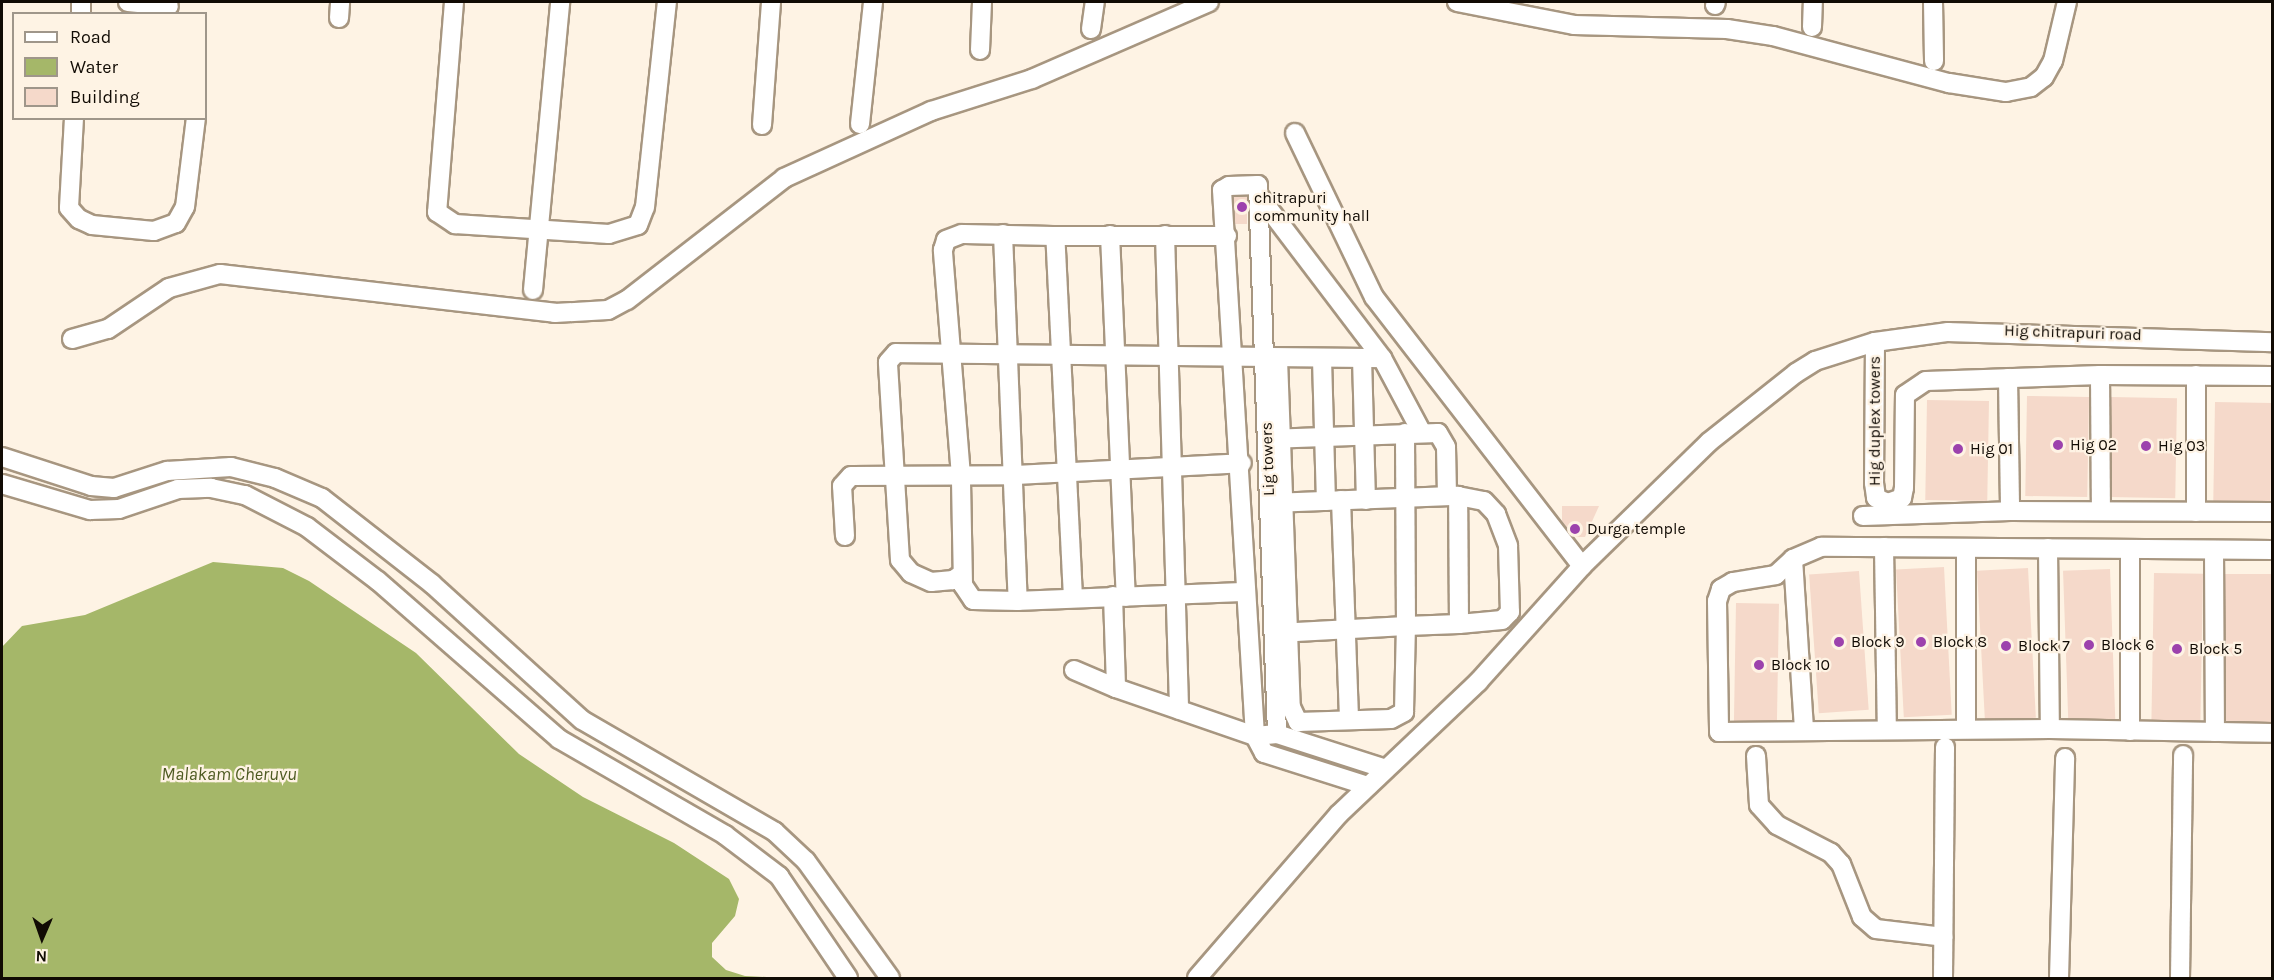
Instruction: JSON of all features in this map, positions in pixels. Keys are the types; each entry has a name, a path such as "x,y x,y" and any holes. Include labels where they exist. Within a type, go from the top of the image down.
{"street":[{"path":"128,2 169,6"},
{"path":"454,2 437,212 455,224 609,234 638,225 654,144 667,2"},
{"path":"533,290 560,2"},
{"path":"762,125 771,2"},
{"path":"860,124 873,2"},
{"path":"980,50 982,2"},
{"path":"1091,29 1095,2"},
{"path":"72,339 108,329 169,288 220,274 555,313 608,310 627,300 783,178 931,111 1032,79 1209,2"},
{"path":"1456,2 1574,25 1726,29 1773,36 1949,83 2006,92 2031,87 2044,77 2053,61 2067,2"},
{"path":"1812,27 1813,2"},
{"path":"1933,2 1934,61"},
{"path":"74,120 69,208 92,225 154,231 176,223 185,207 196,120"},
{"path":"1295,133 1374,297 1582,566"},
{"path":"1280,633 1294,719 1400,718 1404,712 1406,498 1413,433 1382,358 1258,190 1222,190 1236,357 1255,736 1264,753 1368,786"},
{"name":"Lig towers","path":"1258,190 1271,358 1280,633"},
{"path":"1227,236 962,234 946,240 944,271 961,476 962,574 973,600 1018,601 1246,592"},
{"path":"1003,234 1015,475 1018,601"},
{"path":"1110,235 1120,470 1116,688"},
{"path":"1165,235 1179,710"},
{"path":"1055,236 1073,598"},
{"name":"Hig chitrapuri road","path":"1197,978 1368,786 1478,682 1582,566 1708,442 1777,386 1815,361 1875,342 1979,330 2272,342"},
{"name":"Hig duplex towers","path":"1875,342 1876,498 1888,502 1902,498 1904,488 1905,395 1926,381 2008,378"},
{"path":"962,574 953,580 932,582 911,573 900,560 897,475 888,362 896,353 951,352 1008,356 1168,353 1271,358 1382,358"},
{"path":"1362,358 1366,500"},
{"path":"1322,359 1323,437 1334,501 1346,630 1349,720"},
{"path":"2100,375 2101,511"},
{"path":"2010,511 2008,378 2100,375 2272,376"},
{"path":"2196,375 2196,512"},
{"path":"1274,439 1413,433 1443,438 1452,496 1459,624"},
{"path":"2,457 91,486 114,488 167,471 214,468 275,478 321,498 432,584 582,720 733,805 775,832 806,861 890,978"},
{"path":"845,536 844,480 897,475 1015,475 1242,463"},
{"path":"211,488 214,468"},
{"path":"2,484 90,510 119,509 178,489 211,488 245,495 307,527 378,581 559,739 725,835 779,876 848,978"},
{"path":"90,510 91,486"},
{"path":"1243,504 1452,496 1484,501 1496,514 1508,546 1511,605 1502,620 1280,633"},
{"path":"1863,516 2010,511 2272,512"},
{"path":"2272,550 1821,547 1793,559 1776,575 1733,582 1721,589 1719,732 1887,728 2272,733"},
{"path":"1884,548 1887,728"},
{"path":"1966,548 1966,729"},
{"path":"2048,548 2050,729"},
{"path":"2130,549 2130,731"},
{"path":"2214,550 2214,732"},
{"path":"1793,559 1804,729"},
{"path":"1277,734 1280,633"},
{"path":"1074,670 1116,688 1255,736 1277,734 1386,769"},
{"path":"1944,978 1945,747"},
{"path":"2181,978 2183,755"},
{"path":"1756,756 1760,805 1777,825 1831,853 1841,864 1862,917 1876,929 1944,937"},
{"path":"2059,978 2065,758"},
{"path":"779,876 806,861"}],"water":[{"name":"Malakam Cheruvu","path":"213,562 283,568 309,581 416,653 519,754 583,797 674,843 729,879 739,899 735,916 712,943 712,957 726,970 745,976 786,978 2,978 2,647 22,626 85,615"}],"building":[{"path":"1234,197 1247,197 1247,224 1234,224"},
{"name":"Hig 02","path":"2027,396 2089,397 2087,497 2025,496"},
{"name":"Hig 03","path":"2111,397 2177,398 2175,498 2109,497"},
{"name":"Hig 01","path":"1927,400 1989,401 1987,501 1925,500"},
{"path":"2215,402 2272,403 2270,502 2213,501"},
{"name":"Durga temple","path":"1562,506 1599,506 1585,537 1574,537 1562,521"},
{"name":"Block 8","path":"1944,567 1952,715 1904,717 1896,570"},
{"name":"Block 7","path":"2028,568 2036,718 1985,720 1977,571"},
{"name":"Block 6","path":"2110,569 2115,719 2068,721 2063,571"},
{"name":"Block 9","path":"1859,571 1869,710 1819,713 1809,574"},
{"name":"Block 5","path":"2154,573 2203,574 2200,721 2151,720"},
{"path":"2225,574 2272,574 2272,722 2225,722"},
{"name":"Block 10","path":"1736,603 1779,604 1777,722 1734,721"}],"place":[{"name":"chitrapuri community hall","path":"1242,207"},
{"name":"Hig 02","path":"2058,445"},
{"name":"Hig 03","path":"2146,446"},
{"name":"Hig 01","path":"1958,449"},
{"name":"Durga temple","path":"1575,529"},
{"name":"Block 9","path":"1839,642"},
{"name":"Block 8","path":"1921,642"},
{"name":"Block 6","path":"2089,645"},
{"name":"Block 7","path":"2006,646"},
{"name":"Block 5","path":"2177,649"},
{"name":"Block 10","path":"1759,665"}]}
